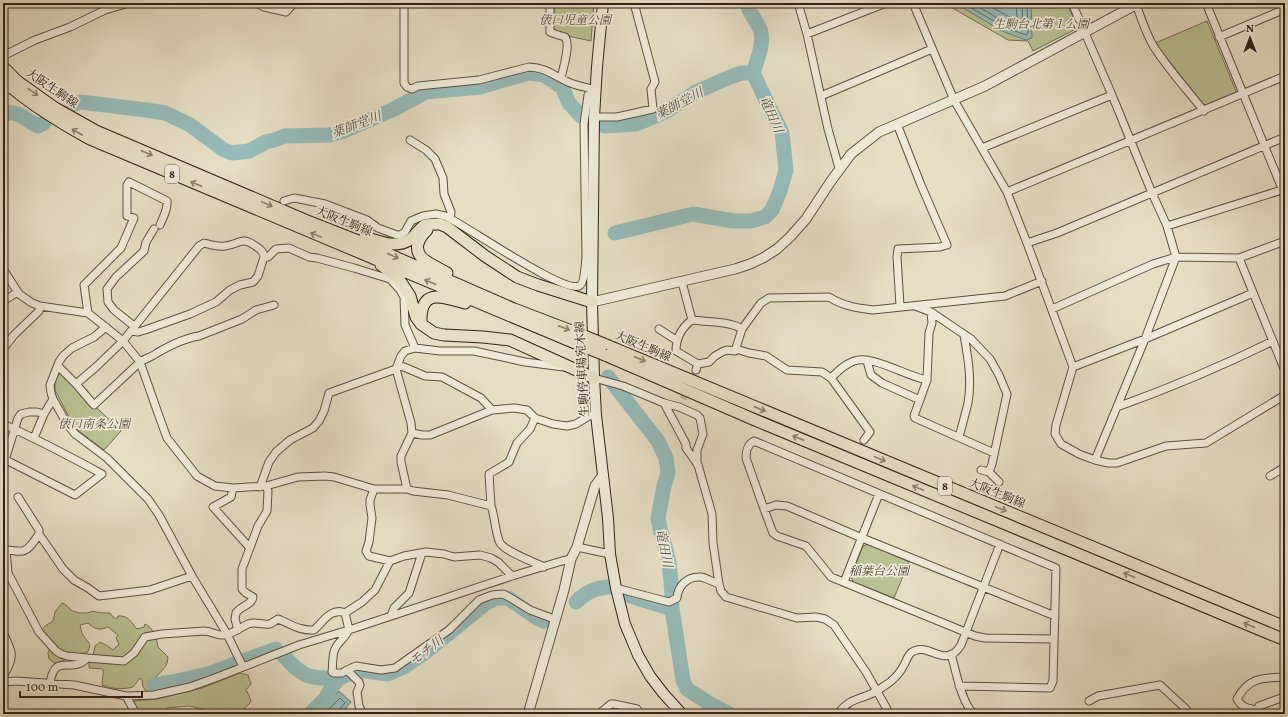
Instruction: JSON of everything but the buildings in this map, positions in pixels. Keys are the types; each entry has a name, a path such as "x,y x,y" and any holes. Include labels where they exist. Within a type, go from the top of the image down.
{"main road":[{"name":"生駒停車場宛木線","path":"603,3 592,92 594,117 592,302 596,415 608,518 610,554 616,588 625,624 638,655 650,676 682,714"},
{"name":"大阪生駒線","path":"3,67 17,81 55,108 96,131 304,220 356,240 514,312"},
{"name":"大阪生駒線","path":"6,86 48,115 90,139 352,249 514,312 1285,627"},
{"path":"304,220 388,244 404,243 412,238 425,225 448,223 485,256 517,276 538,286 592,302"},
{"path":"448,223 428,230 419,239 418,252 422,258 514,312"},
{"path":"352,249 381,265 399,279 410,296 416,317 421,324 434,333 510,340 594,378"},
{"path":"421,324 420,314 423,304 426,300 441,296 514,312"},
{"name":"大阪生駒線","path":"605,350 755,420 1285,640"}],"street":[{"path":"3,56 35,40 70,27 105,10 129,3"},
{"path":"256,3 264,7 286,12 294,3"},
{"path":"284,201 294,198 325,204 367,220 378,228 397,235 405,232 411,222 422,216 436,214 448,223 545,276 574,287 582,284 586,258 584,124 592,92 566,81 550,71 537,67 529,67 479,80 418,86 412,89 406,87 404,83 404,3"},
{"path":"550,3 550,32 565,37 568,47 561,78"},
{"path":"594,117 617,117 652,109 651,89 655,82 634,3"},
{"path":"798,3 822,96 828,128 840,168"},
{"path":"807,34 886,3"},
{"path":"913,3 954,100 1007,192 1042,281 1073,367 1056,425 1056,434 1061,444 1079,454 1095,460 1108,463 1117,463 1166,446 1206,443 1285,395"},
{"path":"1072,3 1112,95 1152,194 1167,226 1176,257 1145,339 1095,460"},
{"path":"1167,226 1284,192 1206,3"},
{"path":"592,302 682,282 750,264 777,249 790,237 806,219 851,154 879,132 985,86 1138,4 1144,25 1154,46 1174,75 1204,111"},
{"path":"1219,37 1285,9"},
{"path":"822,96 932,49"},
{"path":"1007,192 1285,76"},
{"path":"982,148 1112,95"},
{"path":"897,124 946,245 940,247 898,248 897,257 900,306"},
{"path":"1027,243 1057,233 1265,145 1285,138"},
{"path":"410,140 426,150 435,159 442,178 444,194 451,212 448,223"},
{"path":"76,384 123,341 132,328 199,246 204,243 213,246 224,246 239,241 248,241 261,250 264,254 258,276 253,282 240,285 230,290 216,302 190,314 138,332 132,328 114,310 108,302 107,289 116,277 144,251 146,242 157,227 168,206 167,201 129,182 127,216 134,218 121,248 84,285 88,313"},
{"path":"1052,309 1153,264 1176,257 1239,258 1285,241"},
{"path":"264,257 268,257 276,249 289,248 309,257 390,279 404,297 405,325 415,348"},
{"path":"1239,258 1285,371"},
{"path":"3,269 19,294 32,303 40,306 88,313 123,341 140,362 167,438 197,476 202,480 215,486 233,488 263,486 298,477 334,476 374,489 406,489 448,495 491,506"},
{"path":"742,329 721,323 692,320 685,325 676,340 676,351 697,367 709,362 722,352 728,350 735,351 742,329 761,302 769,298 829,297 854,308 873,310 1005,296 1042,281"},
{"path":"682,282 692,320"},
{"path":"3,302 18,292"},
{"path":"1073,367 1145,339 1253,293"},
{"path":"58,366 76,384 94,406 140,362 163,349 242,319 256,310 274,305"},
{"path":"914,305 931,312 977,345 990,359 1000,376 1007,394 992,464 985,471 999,482"},
{"path":"3,349 14,335 39,312 40,306"},
{"path":"931,312 932,323 929,333 926,380 914,416 915,418 994,453"},
{"path":"106,327 94,337 72,348 63,356 50,385 53,399 67,424 75,434 107,458 148,499 159,515 192,576 227,634 241,664"},
{"path":"659,329 676,340"},
{"path":"959,437 968,402 970,386 968,358 964,335"},
{"path":"1117,407 1244,356 1273,342"},
{"path":"406,489 401,456 412,433 410,415 396,368 405,351 415,348 440,351 474,351 525,362 571,368"},
{"path":"736,348 749,353 766,356 787,370 822,372 831,378 870,432 864,440"},
{"path":"831,378 842,368 855,360 881,364 926,380"},
{"path":"867,361 871,375 882,383 920,400"},
{"path":"263,486 269,462 276,452 290,440 313,428 319,421 324,411 329,393 396,368 404,367 425,376 442,376 481,398 492,410"},
{"path":"594,378 623,386 664,403 679,407 697,415 700,418 703,434 697,450 698,465 712,514 713,543 718,584 721,591 726,597 797,618 816,617 825,619 834,625 878,691 888,714"},
{"path":"34,438 44,414 53,399"},
{"path":"679,407 683,399"},
{"path":"664,403 686,444 686,448 698,465"},
{"path":"412,433 430,435 492,410 514,408 528,410 536,418 553,424 567,426 576,424 589,416 596,415"},
{"path":"3,424 15,429 63,452 102,474 75,495 6,460 6,457 15,429 18,418 21,414 37,412 44,414"},
{"path":"536,418 530,429 517,443 509,462 489,474 491,506 500,543 507,549 527,560 544,567"},
{"path":"959,686 1050,688 1053,681 1056,568 754,441 749,443 746,450 746,458 773,533 777,536 806,546 831,577 966,633 985,638 1054,639"},
{"path":"1270,476 1285,467"},
{"path":"528,714 571,559 577,547 594,486 603,476"},
{"path":"238,630 235,619 236,612 253,599 252,596 246,593 242,587 242,569 258,526 267,511 268,491 263,486"},
{"path":"233,488 231,497 213,507 250,548"},
{"path":"374,489 370,500 372,518 369,542 366,551 368,556 390,561 404,556 426,552 454,557 474,555 485,556 498,562 512,576"},
{"path":"478,502 490,490"},
{"path":"844,582 879,494"},
{"path":"18,497 39,530 39,534 63,569 74,580 99,596 150,590 192,576"},
{"path":"764,509 776,505 787,506 1055,616"},
{"path":"39,534 35,541 25,551 18,552 4,549 8,573 39,632 61,654 67,656 124,661 134,653 145,637 162,634 210,631 221,635 238,630 249,624 258,622 270,624 278,619 293,627 314,630 325,617 339,612 345,613 362,602 375,590 390,561"},
{"path":"838,714 847,703 878,691 895,678 904,666 910,654 915,650 921,649 944,656 956,652 959,649 1000,544"},
{"path":"577,547 610,554"},
{"path":"391,616 394,608 409,593 422,553"},
{"path":"3,682 74,685 126,696 154,695 190,687 241,664 512,576 571,559"},
{"path":"616,588 670,602 677,598 680,586 691,579 701,577 718,584"},
{"path":"345,613 348,630 333,652 332,672 334,673 350,672 356,666 380,670 395,668 449,630 479,600 492,595 503,594 530,610 554,619"},
{"path":"3,632 11,652 11,662 3,674"},
{"path":"951,654 959,686 969,707 974,713 980,714"},
{"path":"50,683 52,673 56,667 61,665 78,664 84,662 87,658"},
{"path":"350,672 360,685 357,692 359,706 363,714"},
{"path":"1285,677 1256,680 1242,689 1236,699 1240,705 1256,712 1259,706 1270,701 1281,698 1285,699"},
{"path":"1089,701 1098,696 1160,685 1186,709 1187,714"},
{"path":"126,696 136,714"},
{"path":"599,714 611,704 637,709 641,714"}],"green space":[{"name":"俵口児童公園","path":"554,3 594,3 591,41 554,33"},
{"name":"生駒台北第１公園","path":"948,3 1067,3 1076,24 1074,30 1033,51 1028,41 1008,40 949,6"},
{"path":"1207,21 1236,91 1235,94 1207,106 1204,105 1155,43"},
{"name":"俵口南条公園","path":"59,374 62,374 94,409 96,407 121,431 104,450 79,431 71,421 55,390 55,380"},
{"name":"稲葉台公園","path":"869,544 909,562 894,598 853,582 851,576 863,546"},
{"path":"62,603 78,613 93,611 99,613 110,613 117,619 118,616 127,618 137,629 144,627 145,624 148,626 156,637 158,647 168,657 166,667 157,675 153,682 153,688 147,692 143,687 142,680 140,678 133,687 125,689 102,685 103,669 89,668 89,663 92,661 95,646 100,642 113,650 119,644 116,638 118,635 108,627 100,629 95,628 88,623 80,625 82,634 90,645 87,653 75,654 61,662 54,663 49,659 48,653 50,648 42,630 53,621 55,612"},
{"path":"240,673 248,675 251,684 246,690 251,702 245,708 247,714 207,714 207,710 189,706 167,708 166,714 138,714 132,701 157,699 202,688"}],"water":[{"path":"955,3 1031,3 1032,38 1026,40 1002,31"},
{"path":"339,691 351,702 341,714 320,714"}],"waterway":[{"name":"竜田川","path":"615,233 693,214 733,221 751,221 765,217 772,210 780,191 786,170 782,133 753,73 762,40 760,29 749,10 747,3"},
{"name":"薬師堂川","path":"72,105 81,102 165,113 190,125 224,150 232,153 249,151 266,142 285,136 330,135 344,131 392,110 426,92 480,87 528,73 544,75 562,87 569,103 581,116"},
{"name":"薬師堂川","path":"604,126 636,124 665,112 696,92 723,80 741,73 753,73"},
{"name":"薬師堂川","path":"3,116 7,113 12,113 21,116 38,126 44,123"},
{"name":"竜田川","path":"608,377 658,441 666,458 668,473 658,518 669,562 672,609 683,680 687,689 729,714"},
{"name":"モチ川","path":"576,602 591,591 609,587"},
{"name":"モチ川","path":"625,594 672,609"},
{"name":"モチ川","path":"310,714 326,698 331,688 339,678 359,670 388,674 404,667 427,651 485,604 496,598 508,598 537,618 544,621"},
{"path":"154,685 208,674 276,649"},
{"path":"283,655 296,669 308,676 339,678"}],"tunnel":[{"path":"683,399 696,370"}]}
